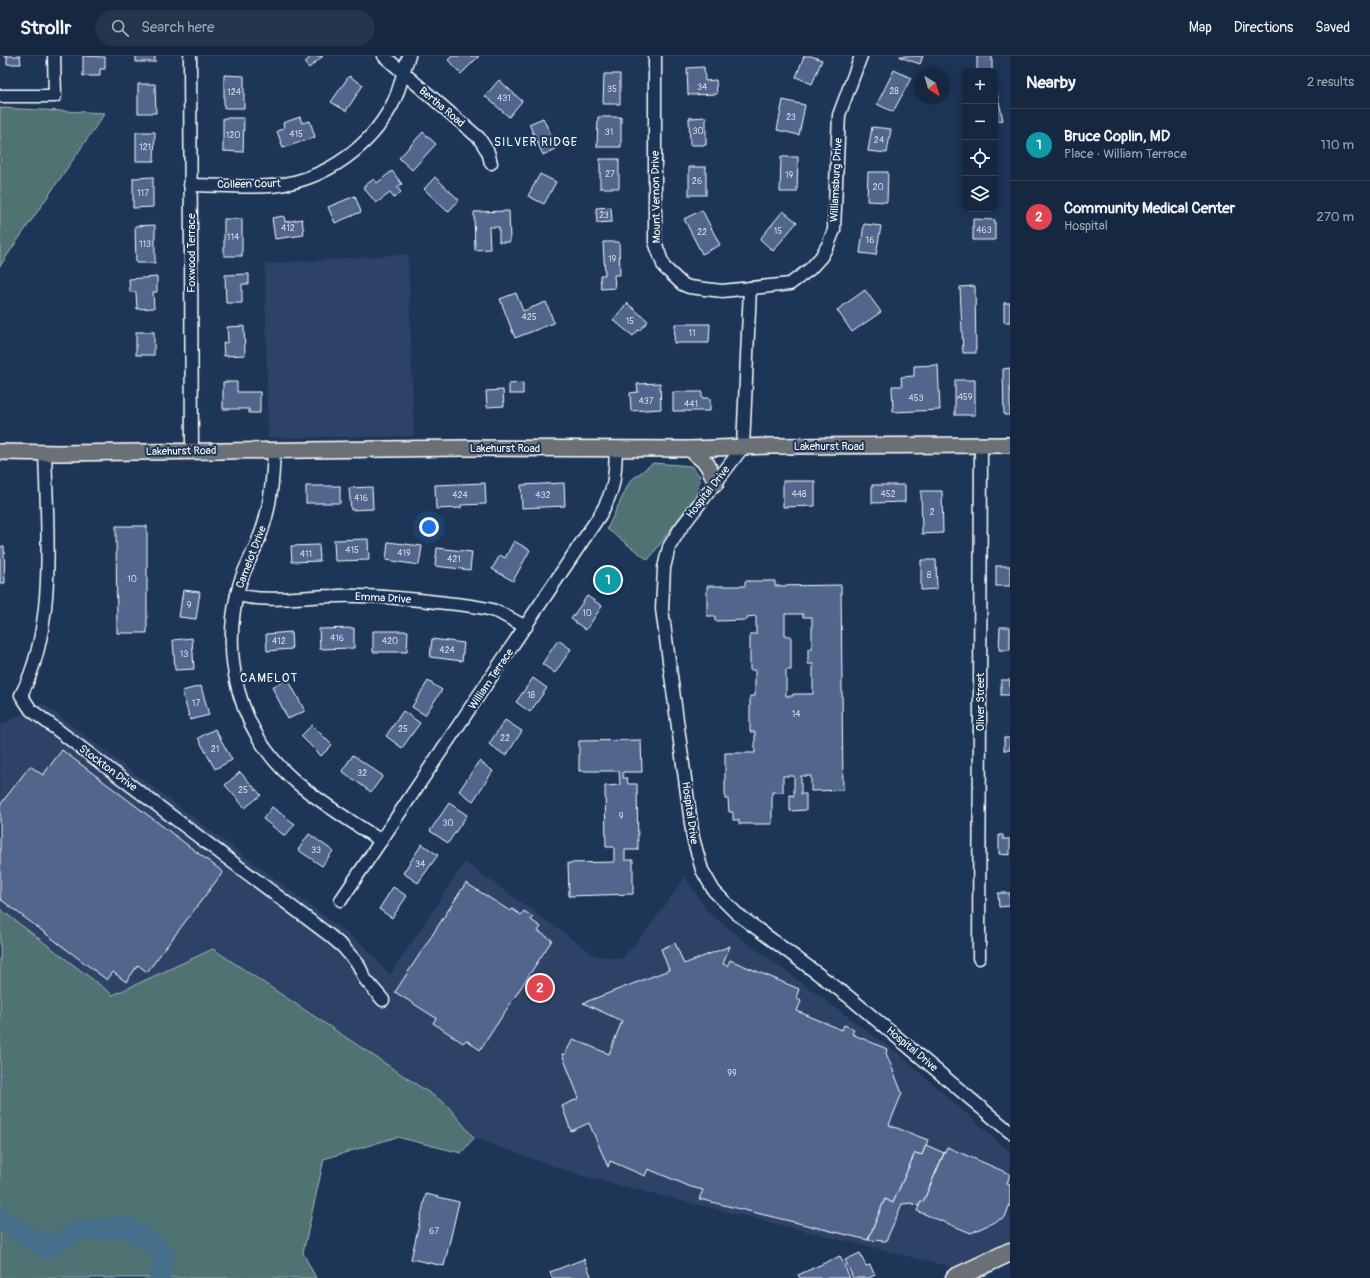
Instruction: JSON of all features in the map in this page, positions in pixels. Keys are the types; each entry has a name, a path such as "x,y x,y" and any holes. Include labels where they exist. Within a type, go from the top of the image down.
{"highway":[{"path":"955,1278 1010,1252"}],"main road":[{"name":"Lakehurst Road","path":"0,452 1010,445"},
{"path":"690,448 707,464 716,483"}],"street":[{"path":"0,96 55,96 54,56"},
{"name":"Foxwood Terrace","path":"190,56 192,451"},
{"name":"Bertha Road","path":"384,56 479,138 488,152 491,163"},
{"name":"Colleen Court","path":"190,185 278,185 303,179 336,164 360,147 382,123 397,96 404,73 405,64 409,56"},
{"name":"Mount Vernon Drive","path":"655,56 655,242 664,267 682,284 689,287 722,291 750,288"},
{"name":"Williamsburg Drive","path":"750,288 790,284 810,269 821,257 828,245 834,230 839,115 861,56"},
{"path":"743,447 750,288"},
{"name":"Oliver Street","path":"979,958 981,446"},
{"name":"Hospital Drive","path":"743,447 680,528 669,547 664,568 662,608 693,838 702,870 714,891 736,914 849,997 1010,1132"},
{"name":"William Terrace","path":"341,900 600,515 610,497 615,478 616,448"},
{"name":"Camelot Drive","path":"274,450 270,496 265,522 243,573 233,616 231,640 233,667 242,704 252,725 270,755 295,781 381,840"},
{"name":"Stockton Drive","path":"45,452 47,556 45,602 36,658 28,682 21,695 31,710 329,935 358,964 365,979 383,1000"},
{"name":"Emma Drive","path":"237,596 272,600 337,596 403,598 488,609 502,614 526,627"}],"shaded area":[{"path":"408,254 414,436 268,438 265,264"},
{"path":"42,703 365,947 390,975 465,862 596,956 622,959 650,926 685,877 709,913 743,940 899,1054 1010,1152 1010,1240 952,1267 585,1177 474,1138 446,1104 213,949 113,995 0,909 0,726"}],"green space":[{"path":"0,108 105,113 0,266"},
{"path":"653,463 691,466 700,476 697,494 648,560 607,529 630,481"},
{"path":"0,909 113,995 213,949 446,1104 474,1138 461,1153 397,1137 324,1159 303,1253 316,1278 0,1278"}],"building":[{"path":"7,56 20,56 21,64 7,64"},
{"path":"83,56 105,57 105,69 100,69 100,76 83,76"},
{"path":"136,56 155,56 155,62 136,62"},
{"path":"308,56 323,56 309,68 304,63 310,58"},
{"path":"452,56 479,56 461,74 448,60"},
{"path":"804,56 811,56 822,60 812,84 796,77"},
{"path":"900,56 923,56 920,64"},
{"path":"977,56 992,56 992,68 977,68"},
{"path":"704,67 705,81 716,80 717,94 688,95 687,68"},
{"path":"894,70 911,78 893,112 877,104"},
{"path":"604,74 620,74 620,104 603,104"},
{"path":"224,75 244,76 244,108 224,108"},
{"path":"349,76 363,85 346,111 331,102"},
{"path":"499,80 522,101 509,117 485,96"},
{"path":"138,84 155,84 156,113 138,113"},
{"path":"998,98 1003,120 998,121"},
{"path":"783,100 805,105 799,135 777,130"},
{"path":"300,117 302,123 310,121 315,137 283,148 277,131 284,128 283,123"},
{"path":"598,117 621,117 621,147 597,147"},
{"path":"706,117 706,145 690,145 689,118"},
{"path":"223,118 244,118 243,152 223,151"},
{"path":"543,118 557,148 543,155 529,124"},
{"path":"872,127 891,129 887,153 868,151"},
{"path":"136,132 155,132 154,161 136,161"},
{"path":"423,132 436,144 412,170 399,158"},
{"path":"781,157 798,157 797,192 780,192"},
{"path":"600,159 619,159 619,188 600,188"},
{"path":"689,167 706,167 706,195 689,195"},
{"path":"392,171 402,184 397,187 401,192 394,198 390,193 376,203 363,187 374,179 377,183"},
{"path":"868,172 888,172 887,202 867,201"},
{"path":"540,174 556,182 544,204 528,196"},
{"path":"153,177 153,207 133,208 133,178"},
{"path":"435,177 459,200 448,212 424,189"},
{"path":"355,196 361,212 335,223 328,207"},
{"path":"611,207 612,222 597,223 596,208"},
{"path":"702,210 720,245 702,254 684,219"},
{"path":"509,211 510,242 499,242 499,227 489,227 490,249 475,250 474,212"},
{"path":"783,211 797,222 773,251 760,239"},
{"path":"284,216 285,222 302,219 304,235 275,239 272,218"},
{"path":"224,219 242,219 242,256 224,256"},
{"path":"973,219 995,220 995,240 973,240"},
{"path":"864,224 881,226 876,255 860,253"},
{"path":"155,225 155,263 136,263 135,226"},
{"path":"603,242 619,242 620,275 614,275 615,288 601,289 600,275 605,275"},
{"path":"249,274 249,284 242,284 242,303 226,303 225,275"},
{"path":"157,277 157,292 153,292 154,308 137,309 136,292 130,292 129,279"},
{"path":"975,286 976,353 963,353 960,287"},
{"path":"865,290 881,312 852,332 837,310"},
{"path":"516,293 523,311 546,302 554,323 515,338 500,299"},
{"path":"627,303 648,321 633,336 613,320"},
{"path":"1004,303 1010,303 1010,322 1004,322"},
{"path":"675,324 710,324 709,343 674,343"},
{"path":"244,326 245,355 224,356 223,343 228,342 227,327"},
{"path":"136,332 154,332 154,355 136,355"},
{"path":"938,365 940,410 893,412 892,386 902,386 901,377 914,376 914,366"},
{"path":"1010,368 1010,415 1004,415 1003,369"},
{"path":"955,380 975,380 975,415 955,415"},
{"path":"223,382 237,382 237,392 260,392 260,413 249,413 249,409 223,409"},
{"path":"523,383 523,394 509,394 509,384"},
{"path":"660,383 661,409 631,411 630,393 638,392 637,384"},
{"path":"503,390 504,406 487,407 486,391"},
{"path":"673,392 702,392 702,398 710,398 710,411 673,411"},
{"path":"783,481 815,481 815,506 783,507"},
{"path":"485,483 486,504 461,505 461,508 436,509 435,485"},
{"path":"564,483 565,506 522,508 521,485"},
{"path":"872,485 905,485 905,502 872,503"},
{"path":"306,486 340,486 340,503 306,503"},
{"path":"372,487 373,509 351,510 349,488"},
{"path":"921,491 942,491 943,533 922,534"},
{"path":"116,526 147,526 147,633 117,633"},
{"path":"368,539 369,560 335,561 334,540"},
{"path":"514,541 530,550 513,581 492,569 500,555 505,558"},
{"path":"388,542 422,546 419,565 386,560"},
{"path":"319,545 320,561 292,562 291,546"},
{"path":"4,546 5,583 0,583 0,547"},
{"path":"437,548 472,552 470,570 435,566"},
{"path":"921,560 936,560 937,589 921,590"},
{"path":"996,566 1010,566 1010,586 996,586"},
{"path":"604,567 622,579 611,594 594,582"},
{"path":"745,581 775,581 775,586 841,585 843,790 811,791 811,776 801,776 801,794 806,794 806,810 790,811 790,795 794,796 794,776 783,776 783,792 772,792 772,824 739,824 739,820 733,820 733,812 729,812 728,799 725,799 725,753 755,753 755,732 750,732 750,696 755,696 755,670 750,670 750,634 756,634 756,616 747,617 747,620 715,621 715,616 707,616 707,586 745,586","holes":["785,614 803,614 803,617 812,617 812,649 808,649 808,664 813,664 813,694 793,694 793,696 786,696 786,670 791,670 791,636 785,636"]},
{"path":"183,590 200,592 196,619 179,617"},
{"path":"587,596 602,606 586,630 571,619"},
{"path":"1000,627 1010,627 1010,650 999,650"},
{"path":"354,628 354,648 320,649 319,629"},
{"path":"373,631 408,631 407,652 373,652"},
{"path":"291,632 292,649 267,651 266,634"},
{"path":"192,638 194,669 175,670 173,640"},
{"path":"432,639 464,643 462,661 430,657"},
{"path":"558,640 571,649 555,673 542,664"},
{"path":"533,678 547,688 530,712 516,702"},
{"path":"288,679 305,711 288,719 272,687"},
{"path":"1001,680 1010,680 1010,695 1001,695"},
{"path":"428,681 442,690 425,715 412,707"},
{"path":"201,686 209,715 190,720 182,691"},
{"path":"403,711 420,723 402,748 386,736"},
{"path":"505,720 522,731 506,756 489,744"},
{"path":"312,725 332,745 321,756 301,736"},
{"path":"215,729 232,760 215,769 198,738"},
{"path":"1004,738 1010,738 1010,750 1004,750"},
{"path":"641,740 642,772 623,772 623,778 627,778 628,784 637,784 638,850 625,850 625,860 633,860 633,894 569,896 568,863 614,862 614,847 606,847 605,786 620,785 619,771 579,771 579,741"},
{"path":"62,750 223,872 147,972 138,965 126,982 113,972 107,980 0,899 0,805 30,766 43,775"},
{"path":"353,755 383,776 371,792 342,771"},
{"path":"479,761 493,771 473,801 459,791"},
{"path":"240,772 261,795 245,808 225,785"},
{"path":"449,803 467,815 448,843 430,831"},
{"path":"272,807 295,824 285,836 263,819"},
{"path":"309,834 333,851 322,866 298,850"},
{"path":"999,835 1003,835 1003,839 1010,839 1010,855 999,854"},
{"path":"422,844 438,855 418,883 403,873"},
{"path":"466,883 510,911 512,909 521,915 524,911 533,917 531,920 541,927 538,931 552,940 480,1050 466,1040 463,1043 433,1023 436,1018 395,992"},
{"path":"393,887 407,896 392,918 379,909"},
{"path":"998,893 1010,893 1010,906 999,907"},
{"path":"675,943 684,964 730,946 723,964 727,966 730,960 799,989 796,998 801,1001 797,1011 842,1030 844,1025 854,1029 852,1034 887,1049 886,1053 902,1093 889,1125 928,1140 922,1155 915,1153 893,1203 885,1199 868,1240 699,1199 703,1190 691,1187 648,1169 645,1176 610,1161 608,1167 589,1123 571,1131 562,1106 579,1098 562,1054 565,1054 573,1039 609,1054 622,1021 583,1003 669,970 661,949"},
{"path":"926,1145 944,1153 923,1202 921,1201 919,1206 911,1203 902,1204 886,1241 868,1240 885,1199 893,1203 915,1153 922,1155"},
{"path":"947,1147 1010,1174 1007,1184 1010,1185 1010,1204 1005,1217 971,1233 917,1211 921,1201 923,1202"},
{"path":"426,1194 459,1202 444,1266 411,1259"},
{"path":"860,1253 866,1266 870,1265 875,1275 869,1278 853,1278 845,1260"},
{"path":"840,1256 850,1278 800,1278 798,1275"},
{"path":"584,1259 592,1278 552,1278 550,1272"}],"waterway":[{"path":"0,1219 46,1248 78,1231 127,1227 158,1248 164,1257 159,1278"}],"place":[{"name":"Bruce Coplin, MD","path":"608,580"},
{"name":"Community Medical Center","path":"540,988"}],"district":[{"name":"SILVER RIDGE","path":"536,142"},
{"name":"CAMELOT","path":"269,678"}]}
